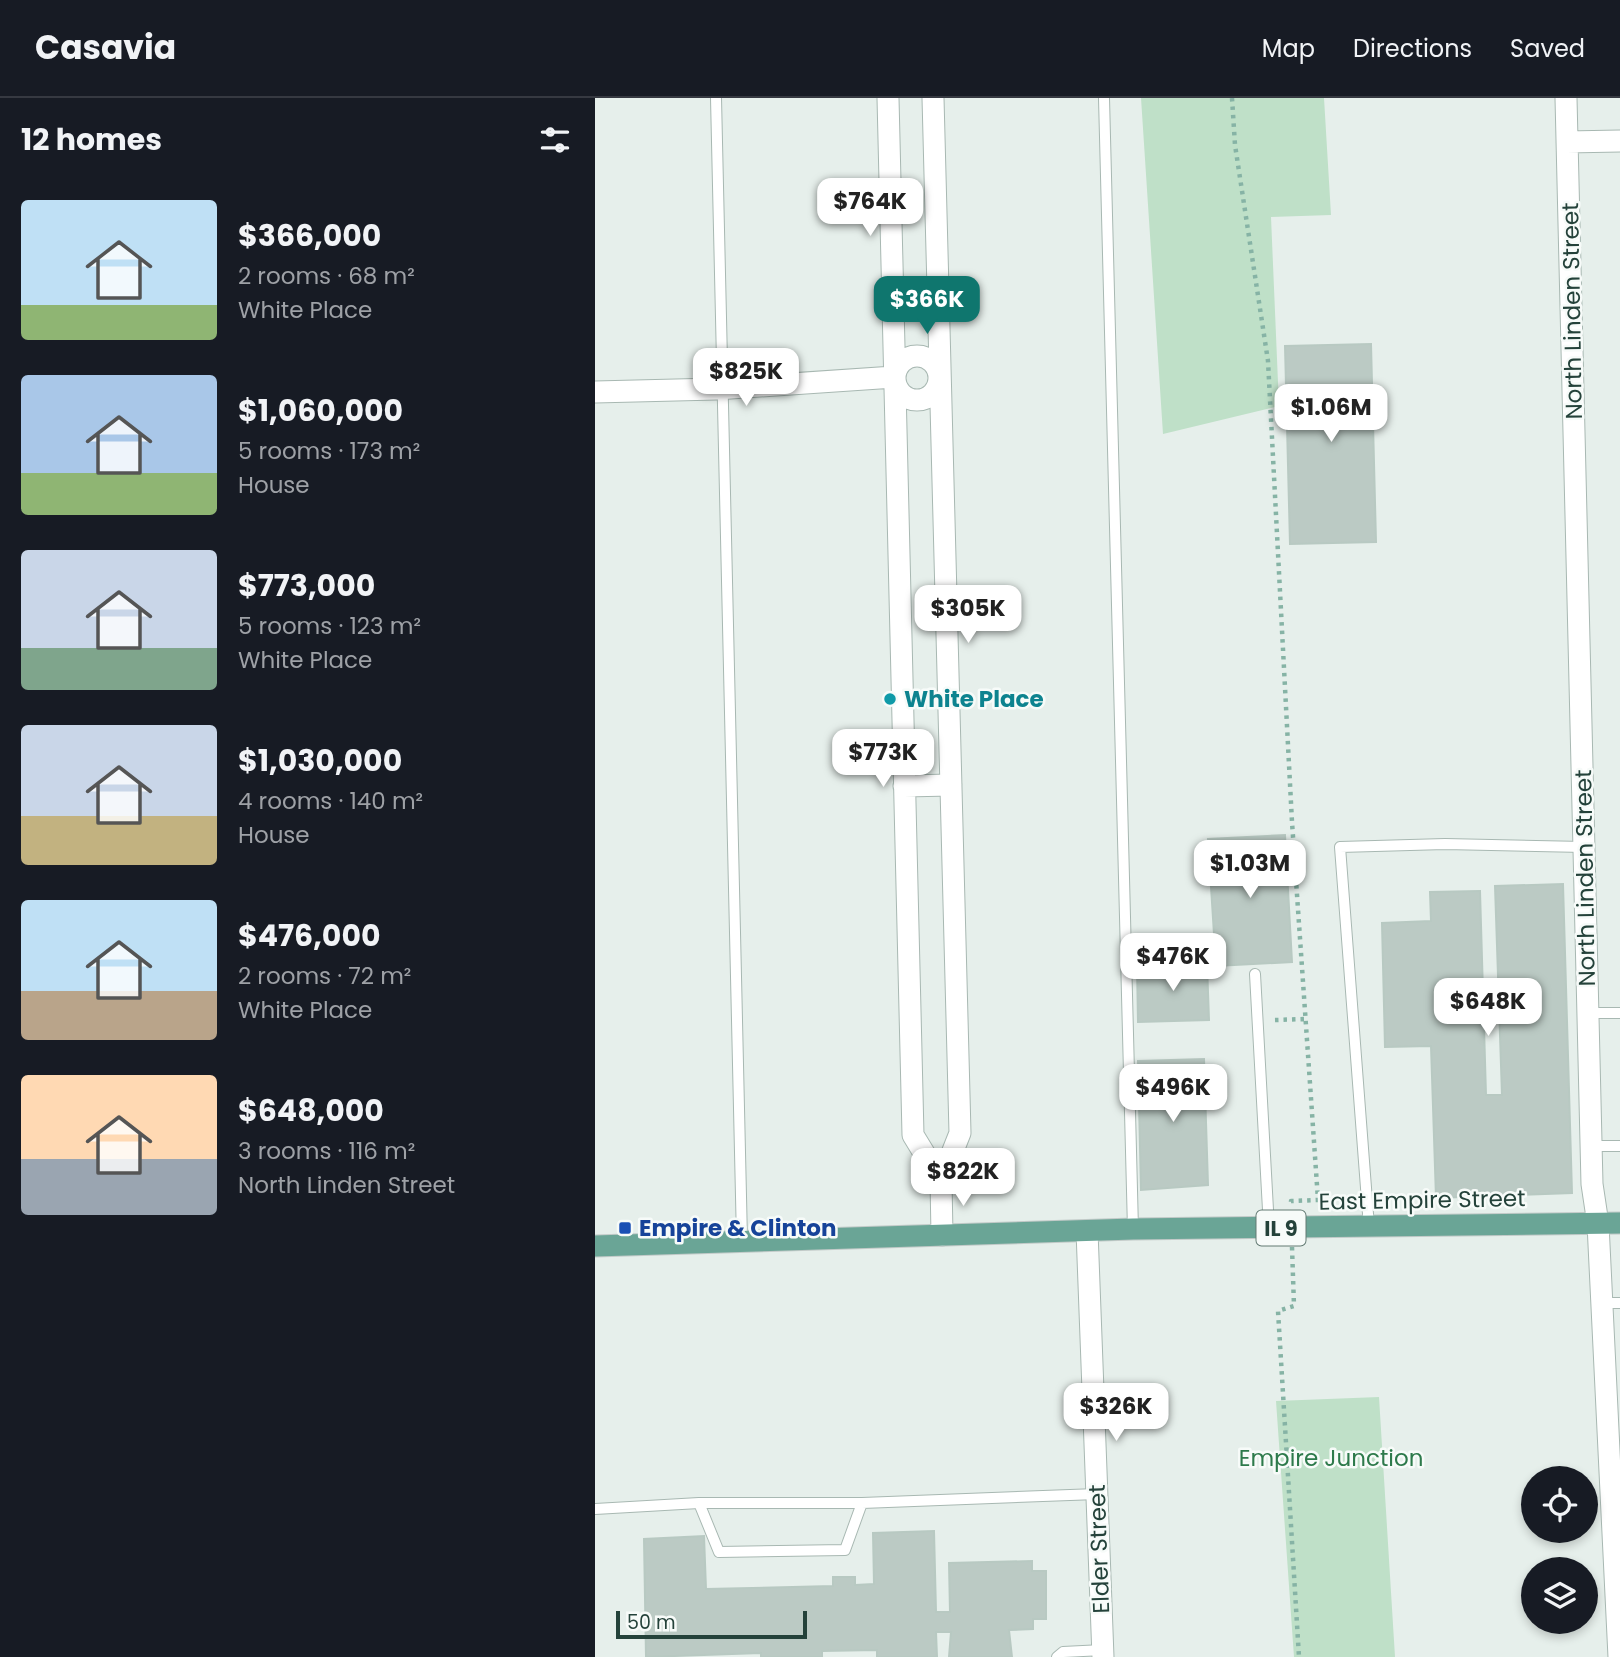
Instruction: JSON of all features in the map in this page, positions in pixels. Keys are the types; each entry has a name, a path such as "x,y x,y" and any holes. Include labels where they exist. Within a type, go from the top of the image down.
{"main road":[{"name":"East Empire Street","path":"595,1246 1087,1231 1620,1223"}],"street":[{"path":"888,98 913,1135 941,1181"},
{"path":"933,98 960,1133 941,1181 942,1235"},
{"name":"North Linden Street","path":"1566,98 1591,1146 1598,1224 1611,1303 1619,1657"},
{"path":"1567,142 1620,141"},
{"path":"894,377 905,359 919,356 931,361 940,380"},
{"path":"595,392 723,388 894,377"},
{"path":"894,377 899,390 911,399 926,397 940,380"},
{"path":"904,786 951,785"},
{"name":"Elder Street","path":"1087,1231 1103,1653"}],"lane":[{"path":"716,98 742,1240"},
{"path":"1104,98 1133,1230"},
{"path":"1369,1227 1340,847 1445,844 1584,847"},
{"path":"1255,974 1269,1228"},
{"path":"1588,1013 1620,1013"},
{"path":"1591,1146 1620,1146"},
{"path":"595,1509 699,1503 862,1503 1097,1494"},
{"path":"699,1503 719,1552 845,1550 862,1503"},
{"path":"1057,1657 1063,1652 1103,1653"}],"path":[{"path":"1232,98 1235,145 1268,361 1318,1200 1291,1201 1294,1306 1277,1311 1299,1657"},
{"path":"1257,1020 1306,1019"}],"green space":[{"path":"1141,98 1324,98 1331,215 1271,217 1279,406 1163,434"},
{"name":"Empire Junction","path":"1379,1397 1395,1657 1294,1657 1276,1401"}],"building":[{"path":"1371,344 1376,542 1290,544 1285,346"},
{"path":"1285,835 1292,962 1216,966 1208,839"},
{"path":"1563,884 1572,1193 1436,1198 1431,1046 1385,1047 1382,923 1431,921 1430,892 1480,891 1486,1095 1502,1095 1495,886"},
{"path":"1207,964 1209,1020 1138,1022 1137,966"},
{"path":"1204,1059 1208,1185 1141,1190 1138,1061"},
{"path":"934,1531 936,1612 950,1612 949,1563 1032,1561 1032,1571 1046,1571 1046,1619 1033,1619 1033,1629 1009,1630 1012,1657 949,1657 951,1632 936,1632 937,1657 877,1657 877,1650 822,1651 822,1657 761,1657 761,1653 646,1657 644,1539 704,1536 706,1589 833,1586 833,1577 855,1577 855,1585 874,1584 873,1533"}],"place":[{"name":"White Place","path":"890,699"},
{"name":"Empire & Clinton","path":"625,1228"}]}
